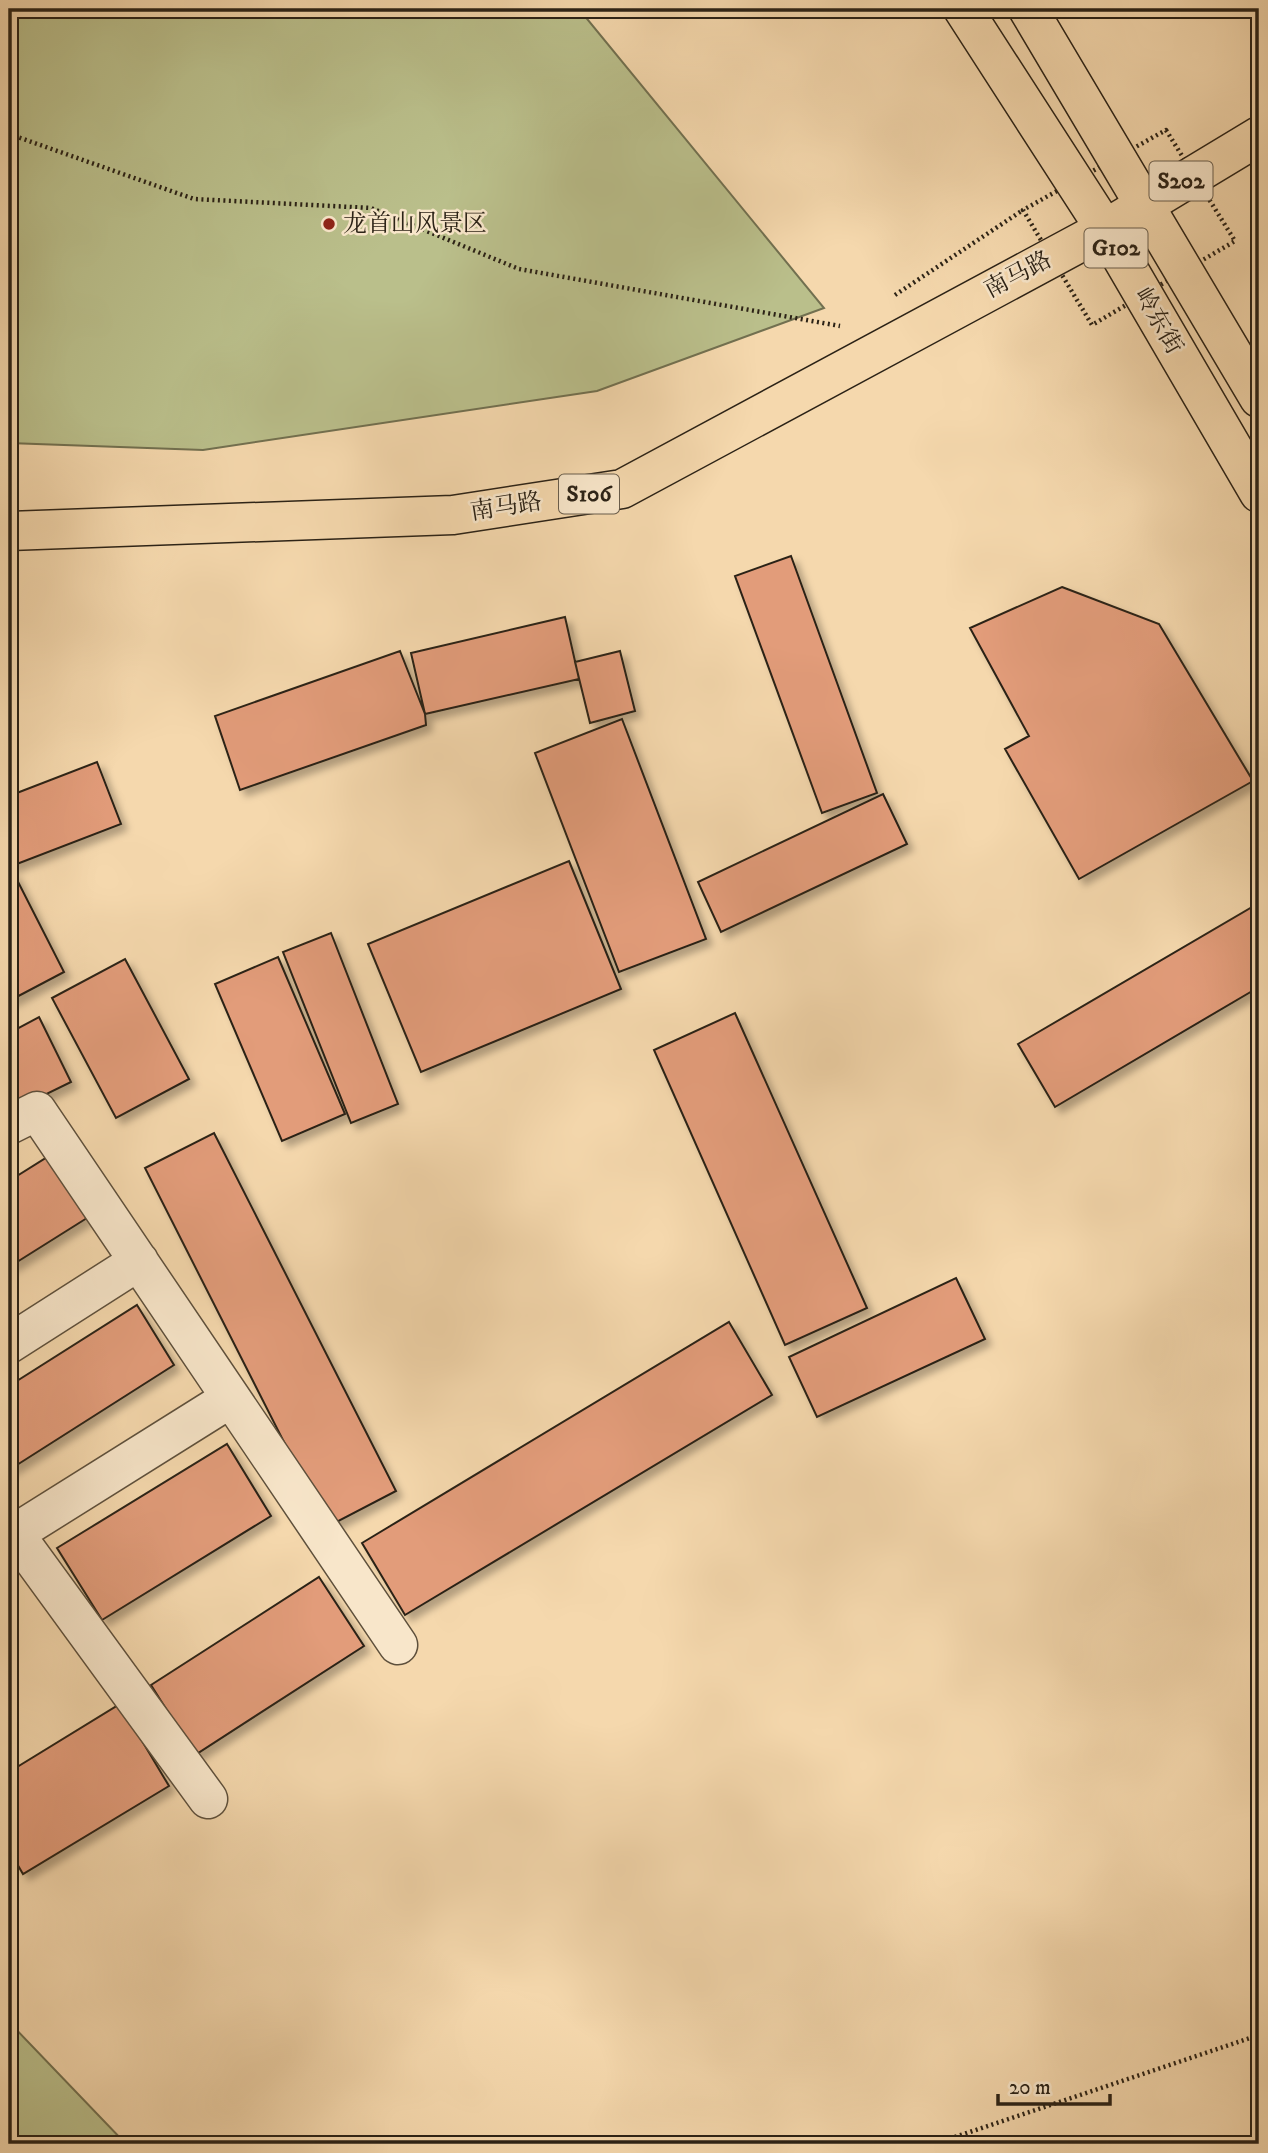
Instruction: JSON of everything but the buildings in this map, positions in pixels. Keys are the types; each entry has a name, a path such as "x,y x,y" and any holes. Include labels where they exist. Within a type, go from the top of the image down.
{"main road":[{"name":"岭东街","path":"963,9 1105,229 1259,494"},
{"name":"岭东街","path":"1028,9 1259,398"},
{"name":"S202","path":"1105,229 1259,136"},
{"name":"南马路","path":"9,531 453,515 622,489 1105,229"}],"street":[{"path":"9,1125 37,1111 398,1645"},
{"path":"9,1344 139,1261"},
{"path":"208,1799 11,1532 231,1398"}],"path":[{"path":"9,134 194,199 370,208 519,269 847,327"},
{"path":"891,298 1023,210"},
{"path":"934,2144 1259,2035"}],"green space":[{"path":"9,9 579,9 824,308 597,391 203,450 9,443"},
{"path":"9,2022 126,2144 9,2144"}],"place":[{"name":"龙首山风景区","path":"329,224"}]}
